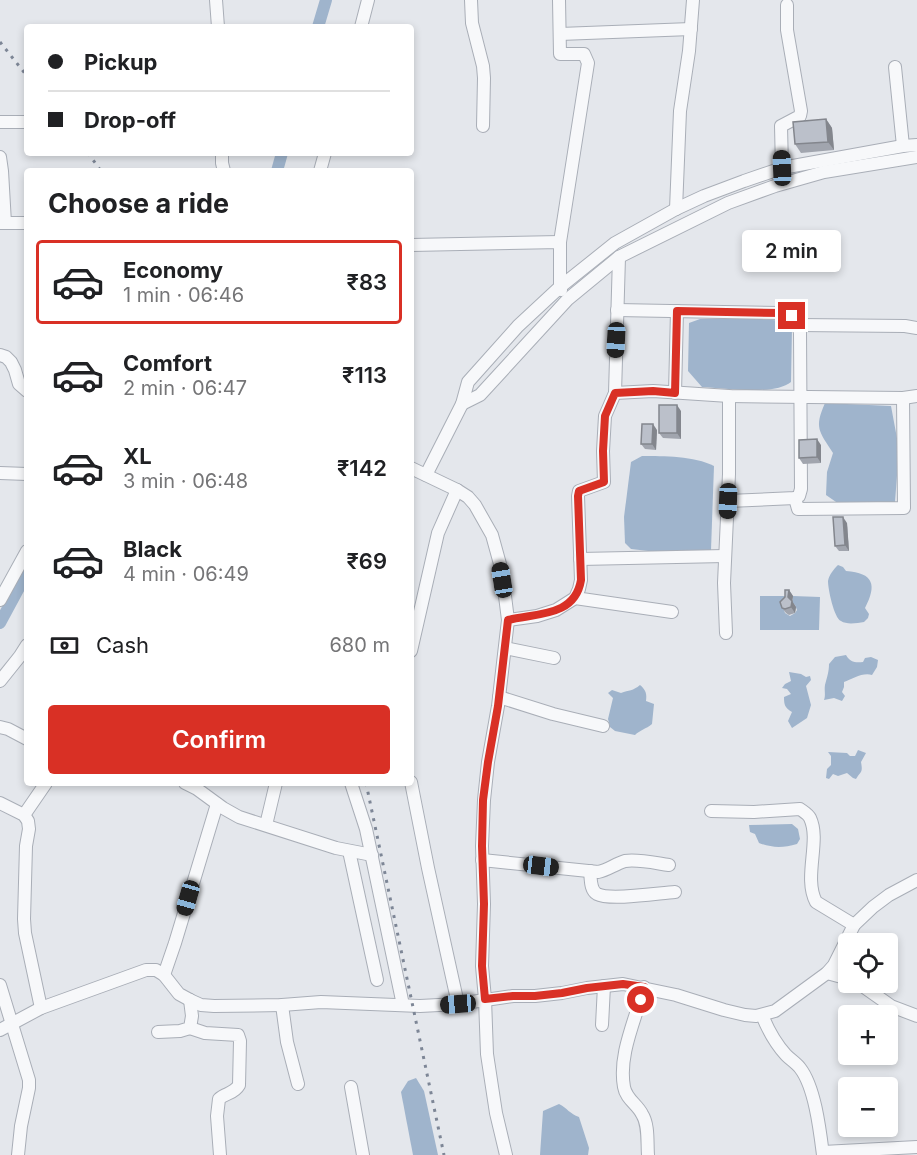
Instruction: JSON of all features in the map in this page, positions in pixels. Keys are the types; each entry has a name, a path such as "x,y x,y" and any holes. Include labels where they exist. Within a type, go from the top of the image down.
{"street":[{"path":"216,0 218,24"},
{"path":"362,24 368,0"},
{"path":"471,0 472,23 483,66 483,126"},
{"path":"559,0 560,54 584,54 588,63 560,242 560,287 568,299"},
{"path":"676,209 680,111 693,0"},
{"path":"782,168 781,126 800,116 801,111 787,30 788,5"},
{"path":"560,34 691,29"},
{"path":"895,67 903,146"},
{"path":"0,122 24,122"},
{"path":"426,475 462,404 468,382 519,326 560,287 615,243 704,196 782,168 917,145"},
{"path":"0,156 2,223 24,223"},
{"path":"462,404 480,395 568,299 619,257 719,206 775,186 824,172 917,157"},
{"path":"414,245 560,242"},
{"path":"508,620 537,616 556,610 575,598 579,589 581,580 578,496 579,491 604,482 605,416 615,393 619,257"},
{"path":"617,310 781,313 797,318 800,397 801,489 799,496 728,501"},
{"path":"675,393 677,311"},
{"path":"798,325 917,328"},
{"path":"0,355 11,362 18,384 24,389"},
{"path":"615,393 653,391 729,396 903,398 917,396"},
{"path":"726,633 724,583 728,501 729,396"},
{"path":"795,498 798,509 904,508 903,398"},
{"path":"414,470 458,490 475,505 492,536 500,564 508,620 499,698 483,800 482,860 484,904 482,966 487,1054 496,1113 506,1155"},
{"path":"0,473 24,474"},
{"path":"414,638 438,533 458,490"},
{"path":"0,600 6,576 24,555"},
{"path":"580,559 725,556"},
{"path":"575,598 672,612"},
{"path":"505,648 554,658"},
{"path":"0,681 24,650"},
{"path":"499,698 603,726"},
{"path":"0,727 24,737"},
{"path":"24,815 44,786"},
{"path":"191,786 239,817 336,848 372,855"},
{"path":"266,825 275,786"},
{"path":"352,786 372,855 403,1005"},
{"path":"412,786 458,1004"},
{"path":"0,803 24,815 28,821 24,919 41,1008"},
{"path":"164,975 217,804"},
{"path":"711,810 754,812 800,809 806,813 812,821 813,831 811,888 813,897 816,902 854,925"},
{"path":"349,851 377,981"},
{"path":"482,860 590,871 606,870 617,864 631,861 669,865"},
{"path":"590,871 593,889 597,894 605,896 627,897 675,892"},
{"path":"0,1030 41,1008 146,970 156,970 164,975 179,993 190,1000 201,1005 214,1006 321,1002 420,1006 458,1004 623,984 676,994 745,1015 762,1015 775,1011 826,973 834,965 854,925 889,895 917,880"},
{"path":"826,973 838,976"},
{"path":"0,985 29,1080 18,1155"},
{"path":"602,1025 604,986"},
{"path":"644,987 626,1049 624,1089 644,1117 648,1155"},
{"path":"873,993 891,1006 917,1016"},
{"path":"190,1000 192,1016 190,1028"},
{"path":"282,1005 287,1042 298,1084"},
{"path":"762,1015 774,1040 801,1068 808,1081 823,1154 917,1147"},
{"path":"158,1032 190,1028 205,1033 238,1035 240,1041 239,1085 235,1091 219,1099 217,1116 220,1155"},
{"path":"351,1087 363,1155"}],"water":[{"path":"746,318 786,321 792,327 791,382 773,389 761,390 702,387 688,371 689,323 700,319"},
{"path":"825,403 891,406 899,449 895,502 839,504 826,495 827,472 833,453 824,439 819,424"},
{"path":"642,456 688,458 714,466 711,550 708,554 683,555 631,549 625,543 624,517 631,462"},
{"path":"838,565 846,571 862,574 870,582 871,593 865,608 869,614 864,622 846,623 838,619 836,615 828,581"},
{"path":"760,596 788,596 784,610 790,616 797,610 792,603 793,596 820,597 819,630 760,630"},
{"path":"846,655 851,661 858,662 871,657 878,660 877,667 872,675 861,675 844,682 842,692 845,696 842,701 834,698 824,700 829,664 835,657"},
{"path":"789,672 810,676 811,680 806,686 811,705 807,718 792,728 788,721 792,712 786,708 784,700 784,697 791,694 787,689 782,688 791,681"},
{"path":"640,685 646,692 646,701 654,704 652,724 635,735 615,731 610,727 608,719 613,698 608,693 612,690 621,693"},
{"path":"858,750 866,753 861,762 861,772 856,779 847,773 838,776 833,774 829,779 826,778 827,769 831,765 831,756 828,752 855,756"},
{"path":"792,824 798,829 800,839 797,844 778,847 759,843 755,834 750,832 749,825"},
{"path":"416,1078 424,1091 438,1155 413,1155 401,1092 408,1081"},
{"path":"559,1104 579,1117 589,1148 588,1155 540,1155 543,1111"}],"building":[{"path":"826,119 828,142 795,144 793,122"},
{"path":"774,244 804,248 802,262 772,258"},
{"path":"659,405 677,405 677,433 659,433"},
{"path":"642,424 653,424 652,444 641,444"},
{"path":"817,439 817,457 799,458 799,440"},
{"path":"833,517 843,517 845,545 835,546"},
{"path":"785,590 789,590 788,597 792,601 791,607 785,609 782,608 780,602 785,597"}],"waterway":[{"path":"319,24 326,0"},
{"path":"278,168 281,156"},
{"path":"0,623 24,579"}],"railway":[{"path":"0,42 24,72"},
{"path":"90,156 99,168"},
{"path":"367,786 444,1155"}],"route":[{"path":"641,1000 644,987 623,984 535,996 485,999 482,966 483,800 498,706 508,620 537,616 556,610 575,598 581,580 578,496 579,491 604,482 605,416 615,393 653,391 675,393 677,311 781,313 792,316"}]}
